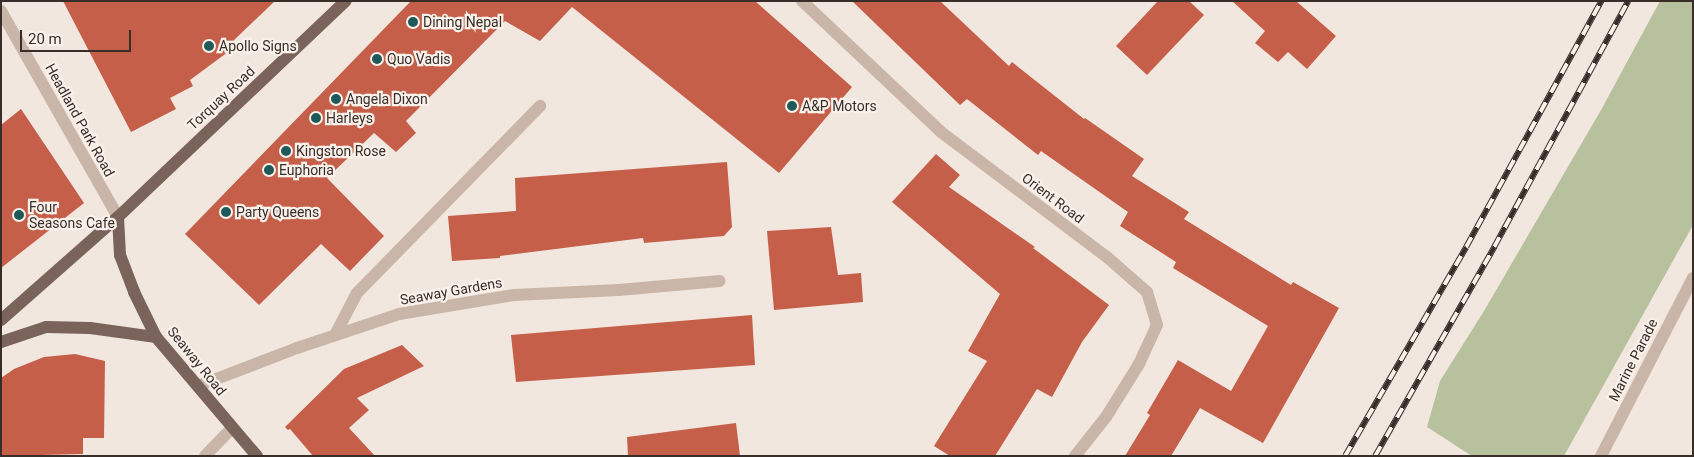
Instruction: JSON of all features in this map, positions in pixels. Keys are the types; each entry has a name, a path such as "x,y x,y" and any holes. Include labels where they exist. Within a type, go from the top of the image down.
{"main road":[{"name":"Torquay Road","path":"1,320 118,218 346,1"},
{"name":"Seaway Road","path":"118,218 120,255 134,292 156,337 257,456"},
{"path":"1,342 46,327 90,328 156,337"}],"street":[{"name":"Orient Road","path":"802,1 941,132 1107,257 1147,292 1157,325 1139,364 1106,417 1075,456"},
{"name":"Headland Park Road","path":"1,11 118,218"},
{"path":"335,335 357,293 540,106"},
{"name":"Marine Parade","path":"1601,456 1693,278"},
{"name":"Seaway Gardens","path":"198,386 335,335 399,314 514,295 620,290 720,281"},
{"path":"205,456 232,428"}],"green space":[{"path":"1660,1 1693,1 1693,225 1564,456 1472,456 1427,427 1440,381 1484,311 1601,110"}],"building":[{"path":"63,1 275,1 232,42 236,46 190,80 193,86 170,98 176,109 131,132"},
{"path":"411,1 755,1 852,87 779,173 572,7 540,41 505,21 406,121 416,133 396,152 374,133 327,178 384,236 350,271 321,244 259,305 185,234"},
{"path":"852,1 940,1 1009,66 1012,62 1084,119 1144,159 1132,176 1189,212 1184,219 1291,285 1293,282 1339,308 1263,443 1200,408 1171,456 1125,456 1150,415 1147,413 1178,360 1231,391 1268,326 1173,268 1176,262 1120,226 1128,212 1041,151 1038,155 967,99 960,105"},
{"path":"1158,1 1189,1 1204,15 1147,75 1116,46"},
{"path":"1232,1 1296,1 1336,36 1307,69 1288,52 1278,62 1255,43 1265,31"},
{"path":"21,109 84,203 1,268 1,125"},
{"path":"936,154 960,175 949,187 1035,247 1033,248 1109,305 1082,342 1052,397 1037,389 995,456 950,456 934,446 987,361 968,351 1000,294 892,202"},
{"path":"727,162 732,227 724,236 644,243 643,238 500,256 500,258 452,261 448,216 516,211 515,178"},
{"path":"831,227 838,275 861,273 863,302 774,310 767,231"},
{"path":"752,315 755,365 516,382 511,335"},
{"path":"402,345 424,366 357,398 369,410 349,428 375,456 313,456 290,429 288,430 285,427 344,369"},
{"path":"75,354 105,361 104,438 83,438 83,454 1,456 1,378 14,369 44,357"},
{"path":"736,423 740,456 628,456 627,437"}],"railway":[{"path":"1345,456 1466,247 1601,1"},
{"path":"1375,456 1494,247 1628,1"}],"place":[{"name":"Dining Nepal","path":"413,22"},
{"name":"Apollo Signs","path":"209,46"},
{"name":"Quo Vadis","path":"377,59"},
{"name":"Angela Dixon","path":"336,99"},
{"name":"A&P Motors","path":"792,106"},
{"name":"Harleys","path":"316,118"},
{"name":"Kingston Rose","path":"286,151"},
{"name":"Euphoria","path":"269,170"},
{"name":"Party Queens","path":"226,212"},
{"name":"Four Seasons Cafe","path":"19,215"}]}
